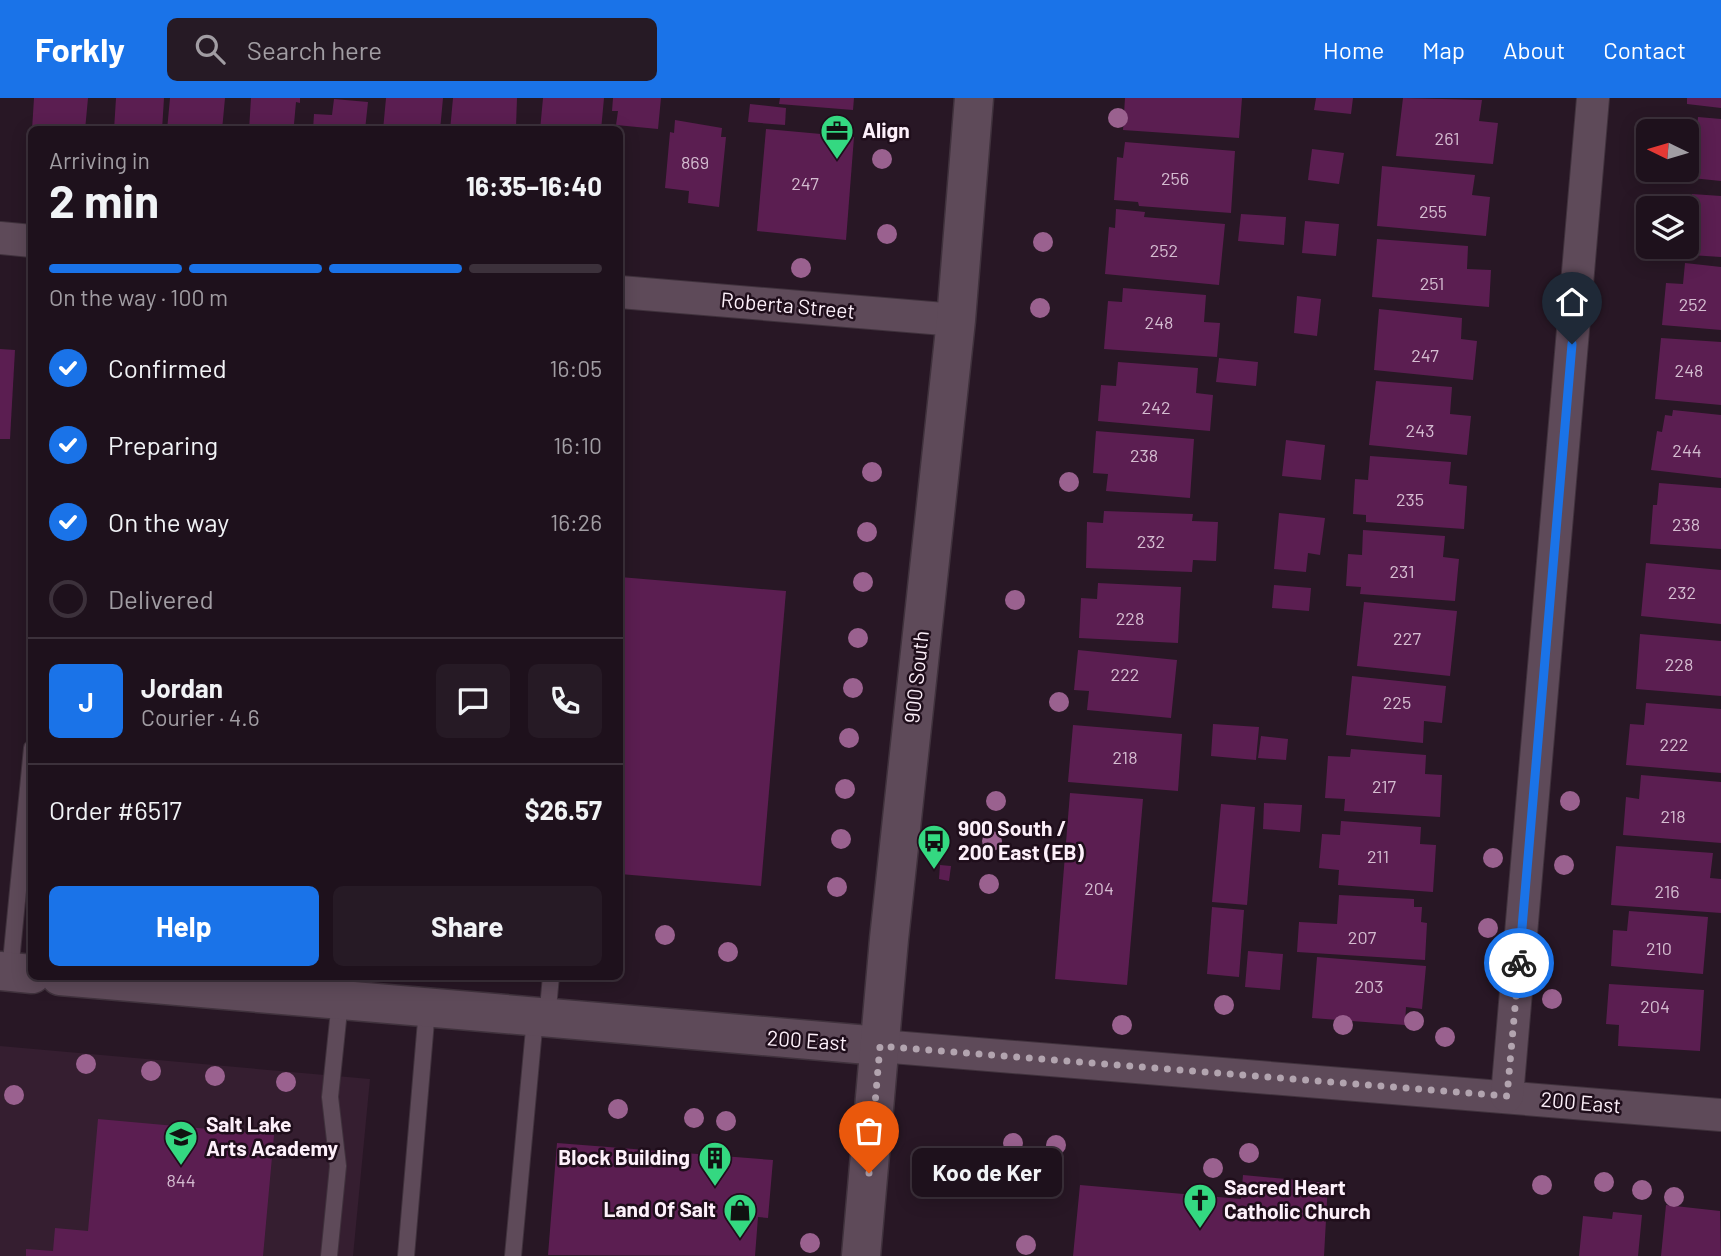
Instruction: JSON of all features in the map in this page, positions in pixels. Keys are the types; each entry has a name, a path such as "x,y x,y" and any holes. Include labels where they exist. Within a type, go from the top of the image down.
{"street":[{"name":"900 South","path":"861,1256 880,1046 956,320 974,98"},
{"path":"1507,1096 1594,98"},
{"path":"0,238 28,241"},
{"name":"Roberta Street","path":"623,292 956,320"},
{"name":"200 East","path":"105,980 1721,1115"}],"lane":[{"path":"14,972 28,798"},
{"path":"513,1256 541,1018 550,980"},
{"path":"329,1256 338,1166 330,1097 340,1001"},
{"path":"406,1256 427,1009"}],"shaded area":[{"name":"Salt Lake Arts Academy","path":"0,1046 370,1079 353,1256 0,1256"}],"building":[{"path":"34,98 88,98 85,126 32,126"},
{"path":"116,98 164,98 162,126 114,126"},
{"path":"170,98 225,98 222,126 167,126"},
{"path":"251,98 300,98 300,103 296,102 294,124 302,126 249,126"},
{"path":"386,98 443,98 440,126 383,126"},
{"path":"453,98 517,98 516,126 450,126"},
{"path":"543,98 604,98 601,126 540,126"},
{"path":"613,98 661,98 658,129 616,125 618,111 612,111"},
{"path":"780,98 854,98 853,110 779,104"},
{"path":"1125,98 1242,98 1239,138 1123,130"},
{"path":"1316,98 1353,98 1351,114 1314,110"},
{"path":"1403,98 1482,100 1479,121 1498,123 1493,164 1396,156"},
{"path":"1687,98 1721,98 1721,108 1687,104"},
{"path":"334,99 368,102 365,126 313,126 314,114 332,115"},
{"path":"750,104 786,108 785,125 748,122"},
{"path":"1698,119 1721,119 1721,181 1699,179"},
{"path":"675,120 722,128 721,137 726,137 719,207 688,203 689,191 665,188 670,132 674,133"},
{"path":"766,129 854,137 846,240 757,231"},
{"path":"1125,142 1235,151 1231,213 1139,206 1138,202 1114,200 1117,157 1123,158"},
{"path":"1312,149 1344,153 1339,184 1308,180"},
{"path":"1382,166 1475,175 1472,195 1490,197 1486,236 1377,226"},
{"path":"1692,194 1721,196 1721,257 1699,256 1699,196"},
{"path":"1116,209 1145,212 1144,217 1225,224 1219,285 1105,274 1109,227 1115,228"},
{"path":"1241,214 1286,217 1284,245 1238,241"},
{"path":"1305,221 1339,224 1336,256 1302,253"},
{"path":"1377,239 1468,246 1467,269 1491,270 1489,307 1372,297"},
{"path":"1685,263 1721,267 1721,330 1662,325 1666,283 1683,284"},
{"path":"1123,288 1206,295 1204,322 1220,323 1217,357 1104,349 1108,301 1122,302"},
{"path":"1297,296 1321,299 1317,336 1294,333"},
{"path":"1379,309 1462,318 1461,339 1477,341 1473,380 1374,370"},
{"path":"1661,338 1721,342 1721,405 1655,399"},
{"path":"0,349 15,350 10,439 0,439"},
{"path":"1219,358 1258,362 1256,386 1216,382"},
{"path":"1118,362 1198,368 1196,393 1213,395 1210,431 1098,421 1101,385 1116,386"},
{"path":"1376,381 1452,387 1450,414 1471,416 1467,455 1369,445"},
{"path":"1673,410 1721,415 1721,478 1651,470 1657,431 1662,432 1665,415 1672,416"},
{"path":"1096,431 1194,439 1190,498 1106,491 1108,474 1093,473"},
{"path":"1286,440 1325,445 1321,480 1282,476"},
{"path":"1370,456 1451,462 1449,484 1467,486 1464,529 1366,522 1366,515 1353,514 1355,479 1368,480"},
{"path":"1659,483 1721,488 1721,549 1650,544 1653,505 1657,505"},
{"path":"1104,511 1193,514 1192,521 1218,522 1216,561 1193,560 1192,572 1086,568 1087,522 1103,523"},
{"path":"1279,513 1325,518 1320,555 1308,553 1306,572 1274,569"},
{"path":"1363,530 1445,536 1443,557 1459,559 1455,601 1360,594 1361,587 1346,586 1348,554 1362,555"},
{"path":"1646,563 1721,570 1721,624 1641,616"},
{"path":"623,577 786,591 761,886 623,874"},
{"path":"1098,583 1181,587 1178,643 1079,638 1081,598 1097,599"},
{"path":"1274,585 1311,588 1309,611 1272,608"},
{"path":"1364,602 1457,611 1450,676 1357,666"},
{"path":"1640,634 1721,641 1721,696 1636,689"},
{"path":"1078,650 1177,660 1171,718 1087,710 1089,691 1074,690"},
{"path":"1352,676 1446,686 1442,723 1424,721 1423,743 1346,735"},
{"path":"1646,703 1721,709 1721,773 1626,765 1630,724 1644,725"},
{"path":"1213,724 1259,727 1256,760 1211,756"},
{"path":"1073,725 1182,734 1178,791 1068,782"},
{"path":"1261,736 1288,739 1286,760 1258,758"},
{"path":"1351,749 1426,755 1425,774 1442,775 1440,817 1344,811 1345,799 1325,798 1328,756 1350,757"},
{"path":"1641,775 1721,782 1721,843 1623,835 1626,797 1639,799"},
{"path":"1070,793 1143,799 1127,985 1055,979"},
{"path":"1264,803 1302,805 1300,832 1263,829"},
{"path":"1221,804 1255,807 1247,905 1212,902"},
{"path":"1341,821 1421,827 1420,844 1436,845 1433,892 1338,885 1339,870 1319,868 1322,834 1340,835"},
{"path":"1616,846 1713,853 1710,878 1721,879 1721,913 1611,905"},
{"path":"940,865 951,866 949,881 939,879"},
{"path":"1339,895 1414,899 1414,907 1422,907 1421,922 1427,923 1425,960 1297,952 1299,922 1337,924"},
{"path":"1212,907 1244,910 1239,977 1207,974"},
{"path":"1629,911 1708,917 1703,974 1611,966 1613,930 1627,931"},
{"path":"1248,951 1283,954 1280,990 1245,987"},
{"path":"1317,957 1426,966 1422,1009 1406,1007 1405,1025 1312,1018"},
{"path":"1609,984 1704,990 1700,1051 1618,1046 1619,1025 1606,1024"},
{"path":"98,1119 274,1135 263,1256 26,1256 26,1249 53,1251 55,1228 88,1231"},
{"path":"557,1143 773,1160 768,1218 758,1217 755,1256 548,1255"},
{"name":"Sacred Heart Catholic Church","path":"1243,1175 1328,1183 1324,1256 1073,1256 1080,1185 1241,1199"},
{"path":"1666,1205 1720,1211 1721,1256 1661,1256"},
{"path":"1613,1212 1642,1215 1638,1256 1579,1256 1583,1216 1612,1219"}],"way so far":[{"path":"869,1173 880,1046 1507,1096 1519,963"}],"place":[{"name":"Align","path":"837,161"},
{"name":"900 South / 200 East (EB)","path":"934,871"},
{"name":"Salt Lake Arts Academy","path":"181,1167"},
{"name":"Koo de Ker","path":"869,1173"},
{"name":"Block Building","path":"715,1188"},
{"name":"Sacred Heart Catholic Church","path":"1200,1230"},
{"name":"Land Of Salt","path":"740,1240"}],"route":[{"path":"1519,963 1572,344"}]}
